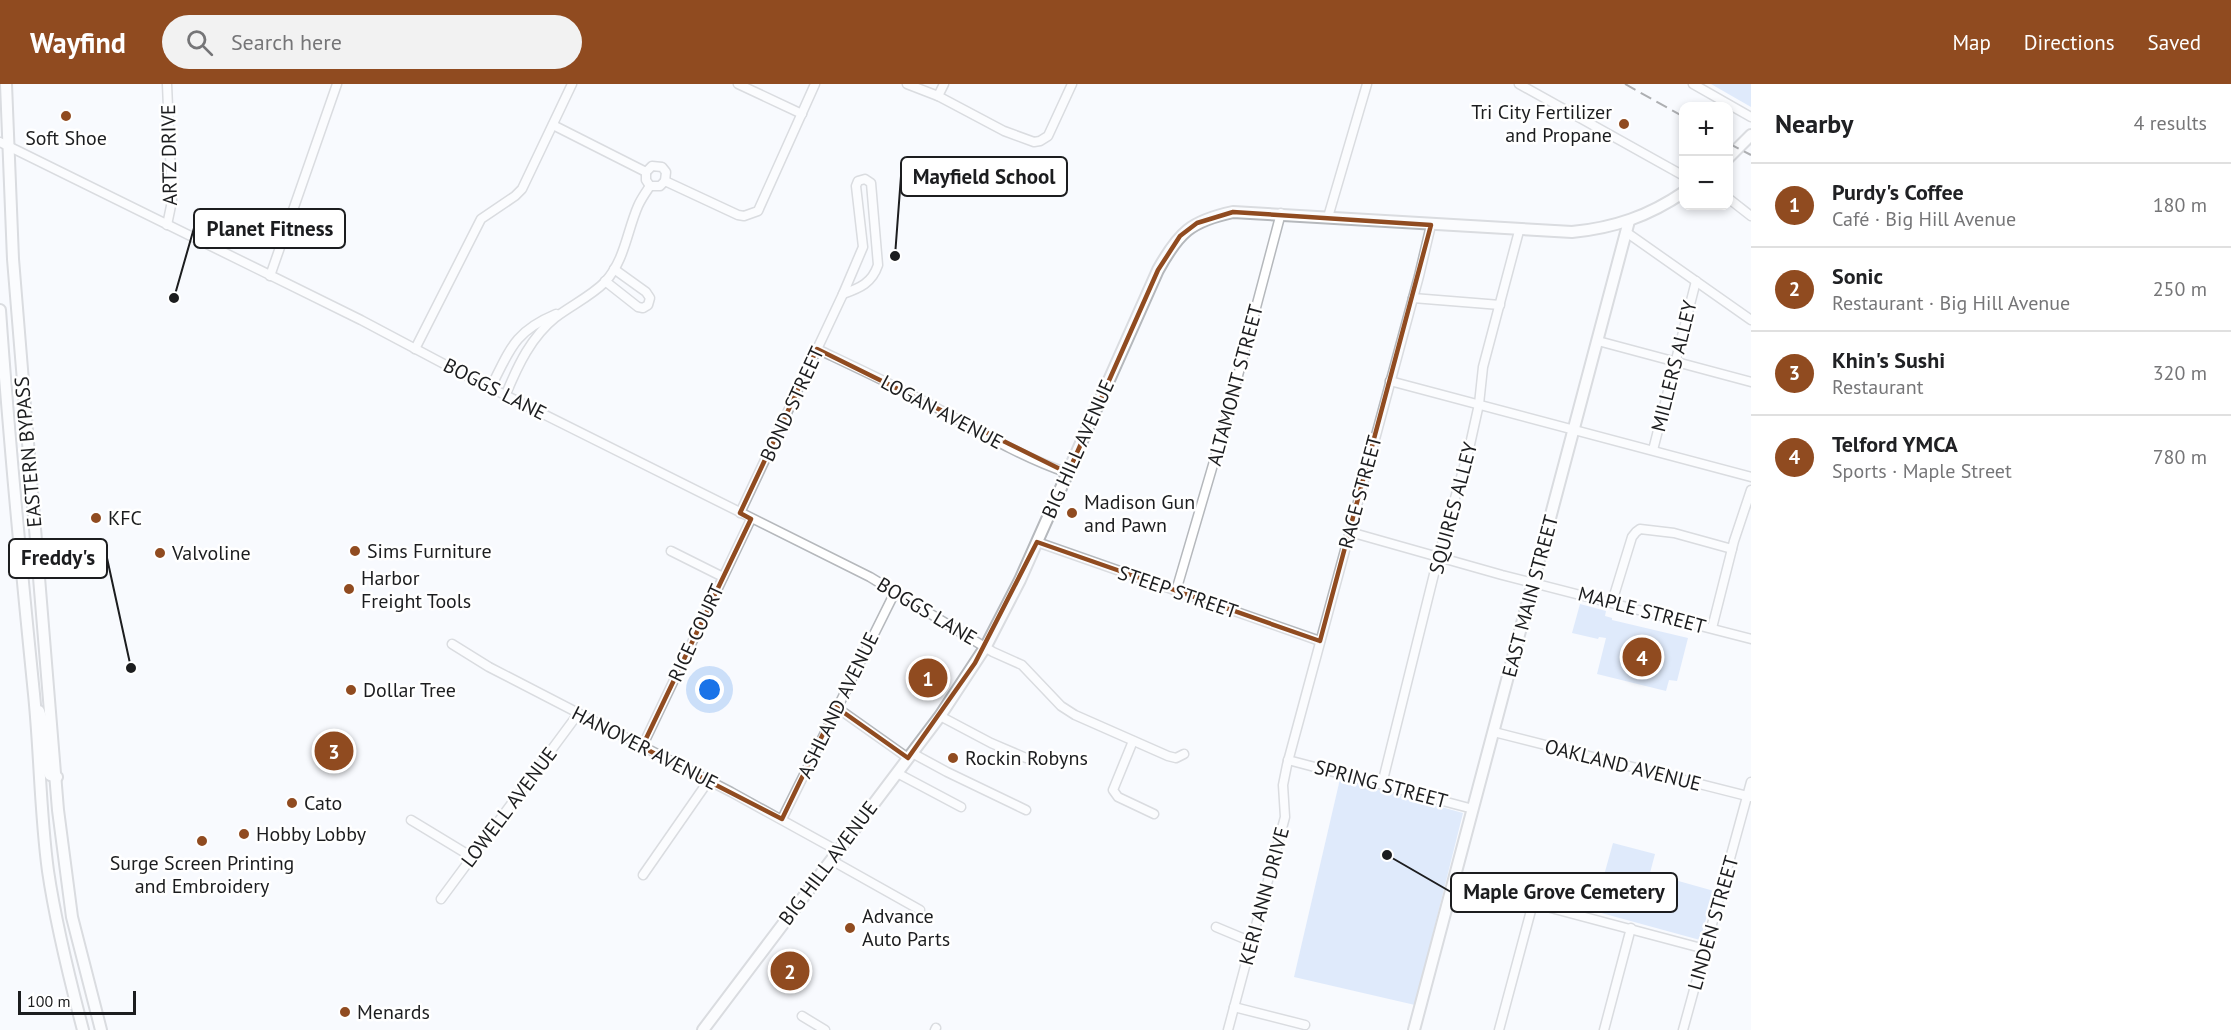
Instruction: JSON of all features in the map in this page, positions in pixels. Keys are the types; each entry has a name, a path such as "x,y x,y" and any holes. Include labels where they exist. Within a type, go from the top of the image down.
{"main road":[{"name":"EASTERN BYPASS","path":"6,84 4,145 63,853 72,917 101,1030"},
{"path":"1730,156 1751,135"},
{"path":"1628,227 1679,195"},
{"name":"BIG HILL AVENUE","path":"703,1030 940,716 986,646 1037,542 1158,270 1180,237 1208,218 1233,212 1281,213 1520,231 1572,232 1628,227"},
{"name":"EAST MAIN STREET","path":"1414,1030 1628,227"},
{"name":"EASTERN BYPASS","path":"0,310 48,869 60,940 83,1030"},
{"path":"34,697 44,726 46,766 50,774 57,777"}],"street":[{"name":"ARTZ DRIVE","path":"167,84 172,201 167,225"},
{"path":"270,276 337,84"},
{"path":"415,349 481,219 522,189 572,84"},
{"path":"738,84 802,114"},
{"path":"665,181 744,216 758,210 815,84"},
{"path":"908,84 938,96 1004,131 1034,142 1048,136 1072,84"},
{"path":"938,96 944,84"},
{"path":"1328,217 1367,84"},
{"path":"1519,84 1679,174"},
{"path":"1693,84 1751,117"},
{"path":"553,124 646,172"},
{"name":"BOGGS LANE","path":"4,145 855,569 993,652 1026,668 1065,710 1176,758 1184,754"},
{"path":"652,166 662,167 666,172 665,181 660,186 650,186 646,180 646,172 652,166"},
{"name":"BOND STREET","path":"740,513 863,247 856,186 858,182 865,180 871,183 878,265 864,286 843,294"},
{"path":"506,394 535,338 605,281 614,269 622,254 639,205 650,186"},
{"path":"1733,202 1751,216"},
{"name":"ALTAMONT STREET","path":"1176,591 1227,417 1281,213"},
{"name":"RACE STREET","path":"1288,760 1431,225"},
{"name":"MILLERS ALLEY","path":"1628,227 1696,281 1751,320"},
{"name":"SQUIRES ALLEY","path":"1382,784 1438,558 1469,449 1479,404 1483,367 1520,231"},
{"path":"605,281 638,307 643,308 648,305 650,298 646,292 614,269"},
{"name":"MILLERS ALLEY","path":"1653,450 1696,281"},
{"path":"1413,298 1500,305"},
{"path":"491,387 507,354 520,335 533,324 565,312"},
{"path":"1598,340 1751,382"},
{"name":"LOGAN AVENUE","path":"817,349 931,405 1027,457 1068,473"},
{"path":"1390,381 1751,477"},
{"path":"1712,628 1732,549 1751,490"},
{"name":"RICE COURT","path":"642,747 751,519"},
{"path":"1612,602 1632,537 1640,529 1674,533 1732,549"},
{"name":"MAPLE STREET","path":"1350,532 1438,558 1751,639"},
{"name":"STEEP STREET","path":"1037,542 1320,641"},
{"path":"671,551 723,577"},
{"name":"ASHLAND AVENUE","path":"782,819 895,592"},
{"name":"HANOVER AVENUE","path":"452,644 480,662 578,714 782,819 920,910"},
{"path":"836,707 910,755 1026,810"},
{"name":"LOWELL AVENUE","path":"441,899 578,714"},
{"path":"940,716 1026,758"},
{"name":"OAKLAND AVENUE","path":"1494,732 1749,797"},
{"path":"1133,741 1113,790 1118,797 1154,814"},
{"name":"SPRING STREET","path":"1288,760 1473,809"},
{"name":"KERI ANN DRIVE","path":"1228,1030 1285,817 1283,785 1288,760"},
{"path":"897,773 961,807"},
{"path":"643,875 709,780"},
{"name":"LINDEN STREET","path":"1683,1030 1749,797 1751,782"},
{"path":"411,820 472,857"},
{"path":"1453,882 1705,949"},
{"path":"1499,1030 1533,903"},
{"path":"1216,927 1252,942"},
{"path":"1604,1030 1631,928"},
{"path":"1234,1007 1305,1025"},
{"path":"802,1016 825,1030"}],"highlighted area":[{"path":"1233,212 1431,225 1320,641 1037,542 975,663 908,758 836,707 782,819 642,747 751,519 740,513 817,349 1068,473 1158,270 1180,236 1197,223"}],"shaded area":[{"path":"1711,84 1751,84 1751,107"},
{"path":"1580,604 1606,611 1605,616 1612,620 1688,638 1677,681 1669,680 1666,691 1597,674 1606,638 1599,637 1598,639 1572,633"},
{"path":"1340,779 1463,813 1415,1005 1294,977"},
{"path":"1613,843 1655,854 1650,873 1714,891 1700,940 1594,911"}],"railway":[{"path":"1625,84 1679,114"},
{"path":"1733,146 1751,155"}],"place":[{"name":"Soft Shoe","path":"66,116"},
{"name":"Tri City Fertilizer and Propane","path":"1624,124"},
{"name":"Mayfield School","path":"895,256"},
{"name":"Planet Fitness","path":"174,298"},
{"name":"Madison Gun and Pawn","path":"1072,513"},
{"name":"KFC","path":"96,518"},
{"name":"Sims Furniture","path":"355,551"},
{"name":"Valvoline","path":"160,553"},
{"name":"Harbor Freight Tools","path":"349,589"},
{"name":"Telford YMCA","path":"1642,657"},
{"name":"Freddy's","path":"131,668"},
{"name":"Purdy's Coffee","path":"928,678"},
{"name":"Dollar Tree","path":"351,690"},
{"name":"Khin's Sushi","path":"334,751"},
{"name":"Rockin Robyns","path":"953,758"},
{"name":"Cato","path":"292,803"},
{"name":"Hobby Lobby","path":"244,834"},
{"name":"Surge Screen Printing and Embroidery","path":"202,841"},
{"name":"Maple Grove Cemetery","path":"1387,855"},
{"name":"Advance Auto Parts","path":"850,928"},
{"name":"Sonic","path":"790,971"},
{"name":"Menards","path":"345,1012"}]}
